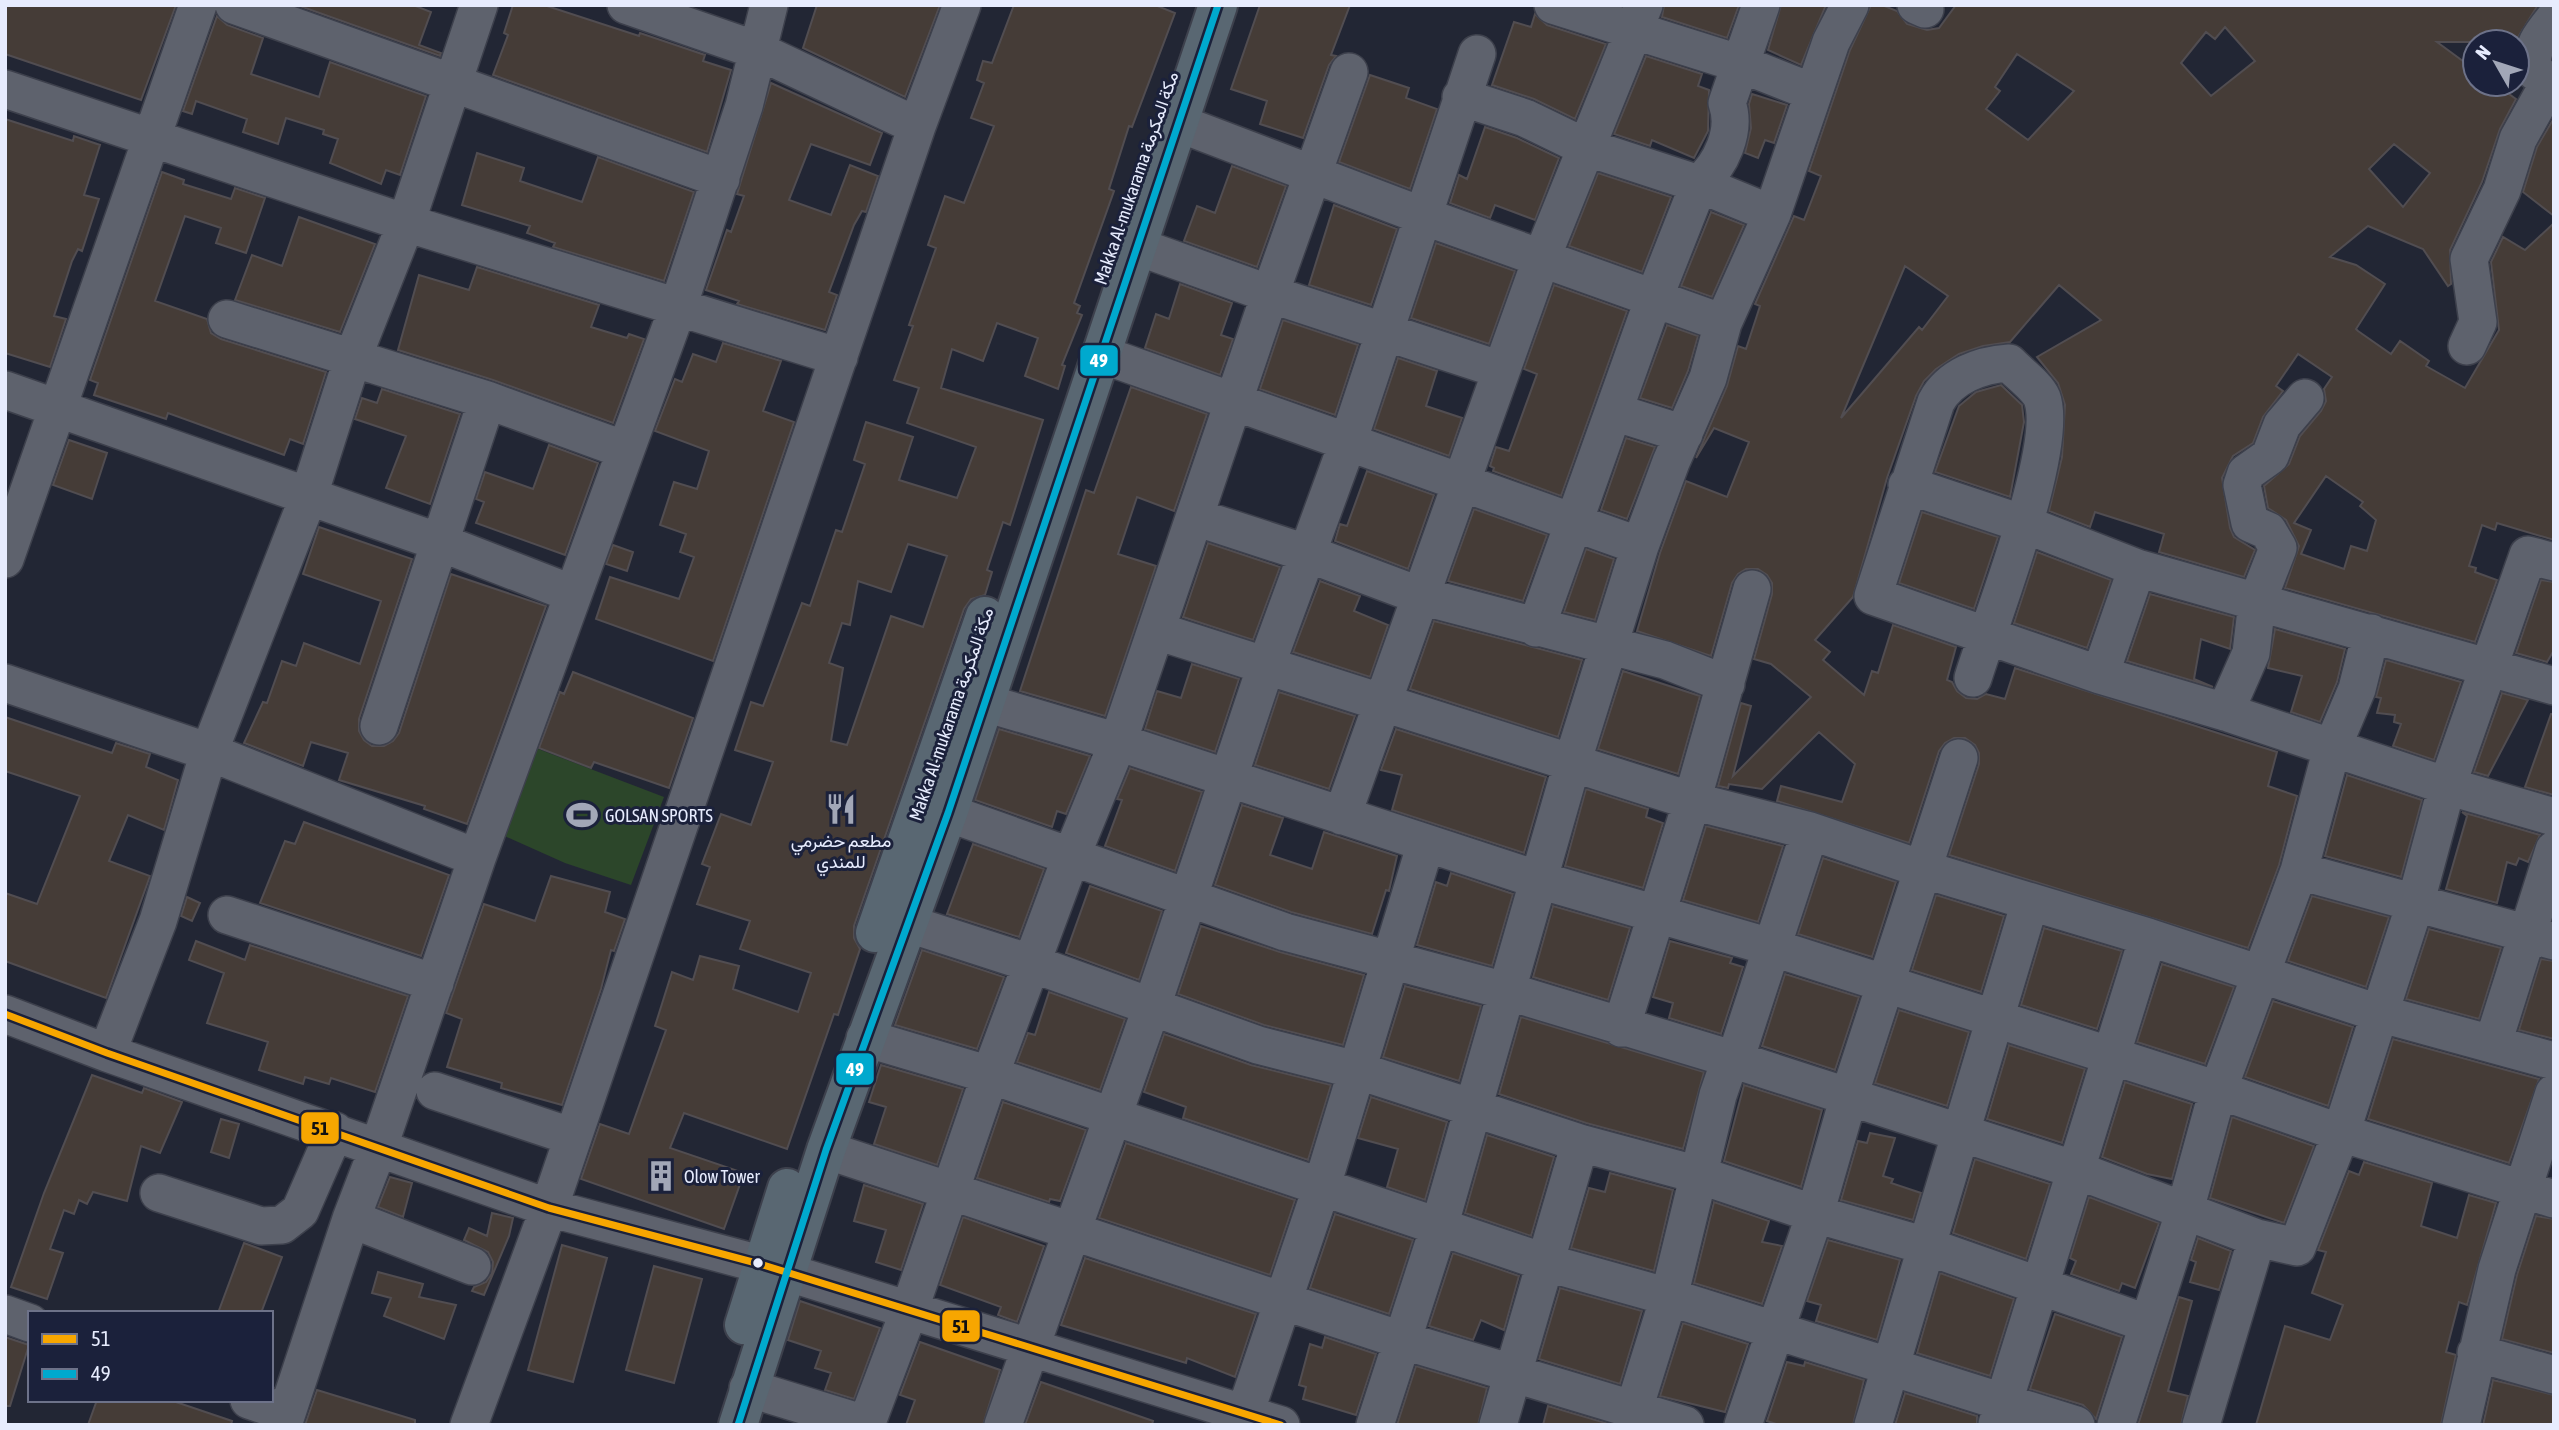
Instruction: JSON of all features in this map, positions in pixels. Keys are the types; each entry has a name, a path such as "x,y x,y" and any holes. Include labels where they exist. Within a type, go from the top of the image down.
{"highway":[{"name":"Makka Al-mukarama مكة المكرمة","path":"716,1425 774,1268 971,700 1195,5"},
{"name":"Makka Al-mukarama مكة المكرمة","path":"738,1425 774,1268 826,1150 948,813 971,700 1100,354 1218,5"}],"street":[{"path":"5,559 149,139 198,5"},
{"path":"234,5 721,179"},
{"path":"107,1053 158,920 181,835 209,752 308,498 353,357 405,223 479,5"},
{"path":"626,5 757,50 917,126"},
{"path":"253,1402 285,1419 351,1219 379,1146 477,858 678,307 744,106 769,5"},
{"path":"469,1425 549,1208 917,126 962,5"},
{"path":"1553,5 1639,19 1812,92"},
{"path":"1536,628 1654,298 1699,184 1712,173 1729,136 1732,119 1727,103 1761,5"},
{"path":"1374,1425 1438,1227 1573,760 1640,545 1708,378 1723,323 1772,214 1831,42 1850,5"},
{"path":"1342,816 1542,257 1639,19"},
{"path":"2467,346 2478,321 2469,259 2501,190 2518,139 2549,83 2532,69 2531,56 2538,38 2554,19"},
{"path":"1003,1425 1114,1117 1267,663 1348,442 1477,54"},
{"path":"748,1388 867,1424 990,1075 1071,857 1118,742 1270,294 1349,72"},
{"path":"5,89 405,223 839,357"},
{"path":"1461,97 1525,118 1585,147 1699,184 1772,214"},
{"path":"1178,123 1423,216 1723,323"},
{"path":"1136,246 1270,294 1501,370"},
{"path":"227,319 487,400 625,450"},
{"path":"1100,354 1234,399 1640,545"},
{"path":"1973,678 1986,635 2024,524 2047,433 2042,396 2008,363 1983,364 1946,384 1936,402 1873,596 1986,635 2100,675 2225,712 2447,786 2554,817"},
{"path":"5,390 439,542 573,594"},
{"path":"2225,712 2251,653 2257,602 2278,548 2268,531 2250,523 2242,485 2246,473 2270,456 2282,425 2305,398"},
{"path":"379,726 487,400"},
{"path":"1614,412 1684,434"},
{"path":"1908,485 2024,524 2137,568 2554,686"},
{"path":"1195,517 1306,553 1422,596 1665,660 1726,684"},
{"path":"948,813 1285,932 1506,991 1621,1028 1735,1060 2076,1170 2258,1238 2297,1247 2341,1133 2416,901 2447,786 2528,555 2554,562"},
{"path":"2100,675 2137,568"},
{"path":"1621,1028 1692,801 1752,589"},
{"path":"1157,631 1573,760 1692,801 1810,831 1922,869 2148,937 2378,1013 2554,1061"},
{"path":"2116,1425 2146,1323 2185,1210 2218,1090 2299,871 2332,748 2357,689 2371,633"},
{"path":"5,683 209,752 477,858"},
{"path":"971,700 1118,742 1227,780 1539,880 1774,948 1997,1018 2341,1133 2539,1194"},
{"path":"1743,1425 1815,1214 1849,1096 1959,758"},
{"path":"1632,1417 1669,1297 1718,1095 1727,1069 1735,1060 1774,948 1810,831"},
{"path":"1243,1419 1321,1189 1426,844"},
{"path":"2493,1043 2542,937 2544,874 2554,850"},
{"path":"2299,871 2542,937"},
{"path":"1873,1425 2030,902"},
{"path":"227,915 435,983"},
{"path":"906,923 1032,964 1152,1006 1165,1014 1258,1045 1356,1070 1580,1143 1699,1175 1815,1214 1926,1247 2146,1323"},
{"path":"2000,1413 2037,1286 2148,937"},
{"path":"5,1014 107,1053 379,1146 549,1208 774,1268 1030,1347 1243,1419 1281,1425"},
{"path":"865,1038 990,1075 1321,1189 1544,1262 1669,1297 1890,1368 2000,1413 2076,1425"},
{"path":"436,1091 573,1137"},
{"path":"2461,1425 2497,1269 2539,1194 2554,1093"},
{"path":"159,1193 261,1226 282,1225 300,1211 335,1131"},
{"path":"1497,1425 1580,1143"},
{"path":"826,1150 1401,1340 1511,1372 1632,1417 1685,1425"},
{"path":"351,1219 472,1266"},
{"path":"2201,1425 2258,1238"},
{"path":"5,1314 28,1322"},
{"path":"2476,1353 2554,1375"}],"green space":[{"name":"GOLSAN SPORTS","path":"533,747 664,797 631,885 565,863 500,834"}],"building":[{"path":"5,5 176,5 141,100 5,54"},
{"path":"297,5 413,5 431,12 419,45 441,53 440,56"},
{"path":"513,5 544,5 639,36 640,33 705,55 703,61 731,70 707,152 493,75 508,35 504,33"},
{"path":"817,5 940,5 905,97 803,48"},
{"path":"1014,5 1155,5 1175,13 1132,127 1129,126 1109,189 1114,191 1074,303 1080,306 1077,313 1082,315 1062,365 1065,366 1058,389 1025,376 1038,338 997,323 983,361 952,349 941,388 1043,420 1010,525 1003,522 987,570 992,572 985,595 971,599 964,609 854,926 854,938 860,949 838,1015 834,1014 787,1149 684,1113 670,1148 744,1173 724,1229 581,1179 600,1124 629,1134 666,1030 655,1026 672,972 693,980 700,956 739,966 733,989 798,1012 811,973 740,949 750,921 697,904 710,867 702,864 721,814 751,825 773,762 735,750 751,702 763,706 802,603 810,606 836,530 842,532 865,464 854,460 866,422 913,437 899,480 957,498 976,447 907,423 919,388 894,380 913,326 909,325 936,248 928,245 945,196 964,203 994,126 971,118 984,83 977,80 983,61 992,63","holes":["908,544 947,556 923,627 891,616 847,745 831,741 843,668 829,663 842,623 850,625 858,581 891,592"]},
{"path":"1260,5 1350,5 1331,55 1336,56 1329,65 1303,138 1260,124 1267,101 1231,89"},
{"path":"1664,5 1739,5 1727,38 1662,17"},
{"path":"1781,5 1826,5 1801,65 1768,50"},
{"path":"1871,5 1882,5 1897,11 1907,24 1927,30 1939,28 1956,5 2538,5 2524,28 2461,28 2461,42 2437,42 2461,60 2461,98 2516,99 2500,129 2482,182 2450,250 2451,284 2448,286 2423,249 2368,226 2330,257 2356,265 2385,284 2356,329 2358,331 2391,354 2400,341 2429,361 2426,366 2465,388 2499,330 2491,262 2503,237 2525,250 2554,223 2554,540 2497,523 2495,530 2482,525 2469,566 2476,568 2475,572 2497,580 2475,642 2285,588 2299,546 2286,520 2268,508 2264,486 2289,464 2300,436 2326,401 2324,389 2332,377 2298,354 2276,386 2283,391 2263,417 2253,443 2233,456 2222,478 2230,528 2234,537 2255,550 2244,577 2159,552 2164,534 2095,512 2090,527 2049,511 2062,457 2065,405 2058,383 2037,357 2101,320 2059,285 2010,342 1983,346 1959,354 1936,369 1924,381 1916,396 1887,478 1853,597 1815,640 1830,652 1823,660 1864,695 1872,671 1878,673 1893,625 1956,647 1947,680 1966,698 1977,699 1986,694 2005,699 2015,668 2277,752 2268,786 2297,796 2279,865 2248,948 1949,855 1979,764 1979,753 1975,745 1965,738 1954,738 1945,743 1939,751 1909,843 1777,801 1781,786 1842,802 1855,764 1819,732 1762,789 1729,784 1728,788 1718,786 1741,703 1751,706 1733,776 1811,697 1771,664 1754,659 1772,594 1772,583 1767,575 1758,569 1746,569 1738,574 1732,583 1711,656 1637,631 1660,553 1686,481 1727,497 1749,442 1714,428 1696,458 1727,386 1738,346 1746,349 1760,306 1755,304 1794,216 1804,220 1821,176 1809,171 1850,50","holes":["2225,27 2255,61 2211,96 2181,63 2206,32 2215,39","2017,54 2074,91 2028,140 1986,109 2000,91 1995,87","2394,144 2430,173 2403,207 2369,169","1905,266 1948,296 1922,330 1919,327 1841,418","2326,476 2363,502 2360,506 2376,520 2367,551 2351,546 2344,569 2301,554 2311,530 2294,523"]},
{"path":"1535,14 1547,25 1606,44 1575,119 1534,99 1492,85 1514,22 1531,27"},
{"path":"217,16 227,25 263,38 251,74 319,97 330,62 426,96 400,175 386,170 381,184 330,163 338,139 323,134 324,130 286,118 278,144 243,132 247,119 196,101 192,114 183,111"},
{"path":"1646,56 1702,74 1698,86 1709,90 1708,131 1694,158 1652,140 1650,146 1614,134"},
{"path":"1370,75 1409,88 1406,98 1437,109 1410,189 1339,162"},
{"path":"771,83 882,133 870,165 811,144 789,200 831,215 850,165 878,176 866,212 862,211 854,225 829,292 837,295 825,330 737,304 739,301 706,290 727,230 731,232 744,196 737,194"},
{"path":"1752,94 1787,105 1774,143 1765,140 1758,158 1745,153 1751,128 1749,104"},
{"path":"2554,118 2554,216 2523,192 2537,147"},
{"path":"5,119 73,141 74,136 100,145 84,195 99,199 82,251 78,249 72,261 54,316 66,319 50,367 5,353"},
{"path":"1485,127 1517,138 1559,158 1535,220 1495,205 1490,218 1450,203 1459,175 1467,179"},
{"path":"477,153 524,168 520,181 582,202 598,157 694,192 664,281 553,247 555,243 527,233 530,226 462,205"},
{"path":"1232,166 1286,186 1257,267 1184,241 1197,206 1215,213"},
{"path":"162,172 184,180 183,184 231,199 235,188 265,198 246,253 216,243 221,228 185,216 155,301 207,319 211,333 221,339 326,372 303,444 290,439 284,455 168,413 166,419 94,395 98,383 90,380"},
{"path":"1598,173 1671,197 1642,272 1569,246"},
{"path":"1334,205 1397,229 1371,305 1309,285"},
{"path":"1711,212 1744,225 1712,297 1681,286"},
{"path":"299,217 375,244 340,332 235,300 252,255 282,266"},
{"path":"1436,243 1515,271 1489,344 1411,318"},
{"path":"477,267 599,305 591,327 627,338 629,334 644,339 613,423 493,380 398,350 419,275 469,290"},
{"path":"1180,284 1232,303 1221,335 1233,339 1220,375 1145,348 1156,314 1169,319"},
{"path":"1554,285 1627,311 1561,496 1493,471 1494,468 1490,466 1496,447 1509,451 1537,374 1524,369"},
{"path":"1283,320 1358,345 1335,415 1260,389"},
{"path":"1667,325 1698,336 1688,371 1672,408 1640,398"},
{"path":"723,343 781,361 763,411 794,422 713,661 596,619 610,577 679,599 694,557 680,552 686,534 660,525 674,482 697,489 709,451 655,431 675,379 682,382 693,354 716,362"},
{"path":"1398,358 1437,371 1426,406 1462,418 1449,456 1374,429"},
{"path":"2001,385 2022,405 2024,422 2010,497 1935,472 1959,406 1976,392"},
{"path":"1131,387 1207,414 1174,511 1137,497 1118,554 1156,566 1105,716 1020,691 1086,490 1094,493"},
{"path":"382,389 460,414 430,504 386,488 406,436 355,419 362,398 377,403"},
{"path":"1626,438 1655,447 1627,519 1601,510"},
{"path":"69,440 107,453 92,499 53,485"},
{"path":"549,445 598,463 565,555 476,523 484,502 476,499 485,472 533,489"},
{"path":"1367,471 1434,495 1408,569 1335,541 1340,524 1347,526"},
{"path":"1474,509 1547,535 1523,601 1448,581"},
{"path":"1922,512 1998,537 1974,609 1899,583"},
{"path":"319,527 412,559 359,719 359,731 364,740 372,746 384,746 393,741 399,733 451,574 546,606 467,824 424,809 425,806 339,780 348,753 311,742 303,766 244,743 263,702 267,703 282,661 296,666 304,643 360,664 381,601 303,574"},
{"path":"1208,543 1280,567 1253,640 1183,617"},
{"path":"613,545 633,552 627,571 606,564"},
{"path":"1586,549 1614,559 1595,620 1564,612"},
{"path":"2037,552 2111,580 2087,648 2014,623"},
{"path":"2541,580 2554,582 2554,650 2547,662 2516,653"},
{"path":"1320,581 1360,596 1354,611 1388,625 1370,677 1293,652"},
{"path":"2150,594 2234,617 2230,649 2201,639 2194,679 2213,687 2127,661"},
{"path":"1434,621 1582,660 1558,737 1410,689"},
{"path":"2275,629 2345,649 2337,682 2320,722 2291,712 2302,676 2268,668"},
{"path":"2386,660 2461,682 2434,760 2393,746 2401,724 2394,722 2395,715 2377,713 2381,698 2376,697"},
{"path":"1192,664 1239,679 1215,752 1145,729 1157,691 1181,698"},
{"path":"1623,671 1700,696 1678,774 1598,749"},
{"path":"573,672 693,718 669,788 594,762 591,768 539,748 560,692 564,694"},
{"path":"1279,692 1355,716 1329,789 1255,765"},
{"path":"2502,693 2528,700 2488,776 2474,772"},
{"path":"2551,714 2554,714 2554,795 2525,787"},
{"path":"5,717 112,753 116,743 150,754 146,767 178,780 164,830 128,815 109,861 150,876 106,998 5,961 5,893 37,904 80,796 5,771"},
{"path":"999,729 1090,756 1066,814 1057,811 1052,827 975,800"},
{"path":"1396,729 1546,777 1524,853 1392,810 1402,775 1381,770"},
{"path":"1130,768 1202,792 1175,871 1105,846 1122,800 1117,799"},
{"path":"2347,775 2422,800 2401,877 2325,856"},
{"path":"1586,789 1648,809 1646,817 1663,823 1643,888 1565,866"},
{"path":"1242,805 1283,818 1270,855 1312,869 1324,832 1397,856 1389,891 1386,890 1372,934 1291,912 1215,885"},
{"path":"2462,812 2540,835 2528,862 2519,858 2516,865 2507,862 2497,903 2446,889 2467,816"},
{"path":"304,822 449,875 421,956 260,903 285,841 295,844"},
{"path":"1706,826 1783,846 1758,922 1683,900"},
{"path":"973,844 1044,869 1019,937 947,914"},
{"path":"1823,858 1896,882 1872,957 1798,934"},
{"path":"1451,873 1513,894 1492,966 1417,945 1436,882 1447,886"},
{"path":"551,876 610,892 605,912 625,919 614,951 611,950 601,989 562,1105 501,1088 502,1083 447,1067 462,1019 446,1013 484,904 535,921"},
{"path":"1090,886 1162,911 1139,980 1066,953"},
{"path":"1936,895 2004,916 1981,992 1912,970"},
{"path":"2312,896 2389,917 2366,987 2288,961"},
{"path":"187,897 200,903 192,921 181,916"},
{"path":"1553,906 1630,928 1608,1000 1533,977"},
{"path":"1201,926 1280,952 1364,975 1343,1045 1264,1025 1178,994"},
{"path":"2044,928 2122,951 2097,1029 2021,1005"},
{"path":"2429,929 2501,948 2479,1019 2406,999"},
{"path":"196,941 245,960 250,945 408,996 375,1092 331,1078 329,1084 305,1077 303,1084 259,1070 268,1042 207,1023 224,973 189,960"},
{"path":"1670,941 1732,958 1730,963 1743,967 1721,1034 1669,1018 1673,1003 1653,997"},
{"path":"922,950 1004,977 977,1049 895,1025"},
{"path":"2541,959 2554,961 2554,1039 2519,1030"},
{"path":"2162,964 2234,987 2205,1064 2137,1042"},
{"path":"1785,974 1859,997 1835,1070 1762,1046"},
{"path":"1405,986 1481,1006 1459,1081 1383,1057"},
{"path":"1049,992 1125,1019 1100,1090 1017,1062 1028,1033 1035,1035"},
{"path":"2273,1001 2353,1027 2328,1106 2245,1077"},
{"path":"1899,1010 1969,1032 1947,1106 1875,1083"},
{"path":"1521,1017 1704,1072 1683,1149 1586,1123 1499,1094"},
{"path":"1164,1034 1251,1065 1331,1085 1308,1160 1183,1118 1186,1107 1144,1092"},
{"path":"2393,1039 2539,1079 2509,1163 2368,1119"},
{"path":"2009,1045 2085,1069 2062,1143 1987,1119"},
{"path":"881,1065 963,1089 937,1165 874,1144 886,1107 869,1102"},
{"path":"92,1075 142,1093 144,1088 182,1102 160,1153 141,1146 127,1201 93,1192 87,1204 79,1200 74,1214 64,1210 50,1249 63,1253 47,1299 11,1287 44,1193"},
{"path":"2125,1082 2192,1104 2172,1179 2147,1174 2102,1157"},
{"path":"1744,1085 1822,1110 1801,1187 1724,1161"},
{"path":"1371,1097 1447,1122 1425,1200 1387,1187 1398,1149 1358,1138"},
{"path":"1003,1102 1086,1130 1060,1201 1050,1199 1049,1202 977,1178"},
{"path":"2232,1117 2314,1146 2284,1223 2210,1198"},
{"path":"221,1119 239,1124 229,1158 211,1152"},
{"path":"1870,1133 1895,1138 1883,1176 1893,1179 1891,1183 1921,1193 1913,1220 1841,1200 1858,1141 1867,1143"},
{"path":"1487,1135 1554,1157 1531,1236 1465,1213"},
{"path":"1126,1143 1295,1200 1270,1275 1099,1218"},
{"path":"1975,1159 2050,1184 2026,1259 1953,1233"},
{"path":"2364,1162 2432,1183 2421,1226 2457,1238 2469,1195 2496,1203 2467,1305 2459,1302 2446,1352 2456,1355 2441,1425 2256,1425 2285,1326 2330,1340 2343,1305 2312,1293 2326,1252 2318,1250 2349,1171 2359,1175"},
{"path":"1610,1173 1673,1190 1654,1271 1571,1248 1589,1188 1605,1192"},
{"path":"390,1177 412,1183 403,1217 378,1207"},
{"path":"864,1185 923,1204 901,1270 876,1262 886,1230 854,1221"},
{"path":"2089,1197 2159,1223 2135,1288 2122,1283 2119,1291 2071,1274 2076,1261 2070,1258"},
{"path":"1714,1202 1769,1221 1762,1242 1782,1246 1762,1304 1694,1283"},
{"path":"492,1213 513,1218 509,1236 484,1295 472,1291 474,1287 486,1282 492,1273 493,1262 488,1252 464,1240 469,1228 487,1236"},
{"path":"1335,1214 1413,1240 1389,1314 1310,1288"},
{"path":"2536,1216 2554,1219 2554,1353 2502,1339 2517,1275"},
{"path":"963,1217 1044,1246 1017,1322 998,1315 1001,1307 940,1285"},
{"path":"2198,1238 2231,1251 2219,1290 2190,1282 2196,1262 2191,1260"},
{"path":"1828,1240 1900,1260 1877,1340 1816,1321 1821,1305 1807,1301"},
{"path":"244,1243 282,1257 262,1311 219,1311"},
{"path":"562,1245 607,1258 573,1382 528,1370"},
{"path":"1453,1253 1519,1276 1504,1330 1481,1320 1473,1340 1429,1326"},
{"path":"1085,1258 1256,1314 1235,1377 1187,1358 1186,1363 1061,1325"},
{"path":"654,1266 702,1279 674,1383 626,1370"},
{"path":"378,1272 423,1284 419,1297 456,1305 444,1339 384,1316 391,1298 372,1293"},
{"path":"1940,1273 2014,1299 1990,1376 1917,1353"},
{"path":"1560,1288 1642,1311 1620,1384 1539,1359"},
{"path":"2179,1297 2192,1301 2168,1391 2188,1396 2181,1425 2138,1425"},
{"path":"800,1301 880,1328 854,1399 825,1390 831,1373 815,1368 821,1351 788,1340"},
{"path":"2055,1314 2122,1337 2096,1419 2083,1405 2030,1389"},
{"path":"1683,1323 1748,1344 1725,1412 1660,1396"},
{"path":"5,1337 28,1345 28,1348 10,1406 5,1406"},
{"path":"1325,1337 1376,1354 1356,1415 1303,1399 1306,1387 1299,1385 1310,1344 1322,1348"},
{"path":"920,1342 1000,1370 983,1425 906,1425 915,1400 900,1395"},
{"path":"1787,1362 1804,1366 1805,1362 1864,1380 1853,1425 1779,1425 1767,1421"},
{"path":"1416,1366 1487,1388 1478,1425 1397,1425"},
{"path":"2493,1380 2554,1395 2554,1425 2483,1425"},
{"path":"1041,1382 1153,1421 1152,1425 1025,1425"},
{"path":"317,1390 415,1420 415,1425 305,1425"},
{"path":"1905,1393 1977,1416 1977,1425 1895,1425"},
{"path":"96,1402 176,1402 232,1421 231,1425 88,1425"},
{"path":"1548,1406 1609,1424 1609,1425 1543,1425"}],"transit line":[{"name":"49","path":"738,1425 826,1150 948,813 1218,5"},
{"name":"51","path":"5,1014 107,1053 549,1208 760,1264 1281,1425"}],"place":[{"name":"مطعم حضرمي للمندي","path":"841,809"},
{"name":"GOLSAN SPORTS","path":"582,815"},
{"name":"Olow Tower","path":"661,1176"}]}
